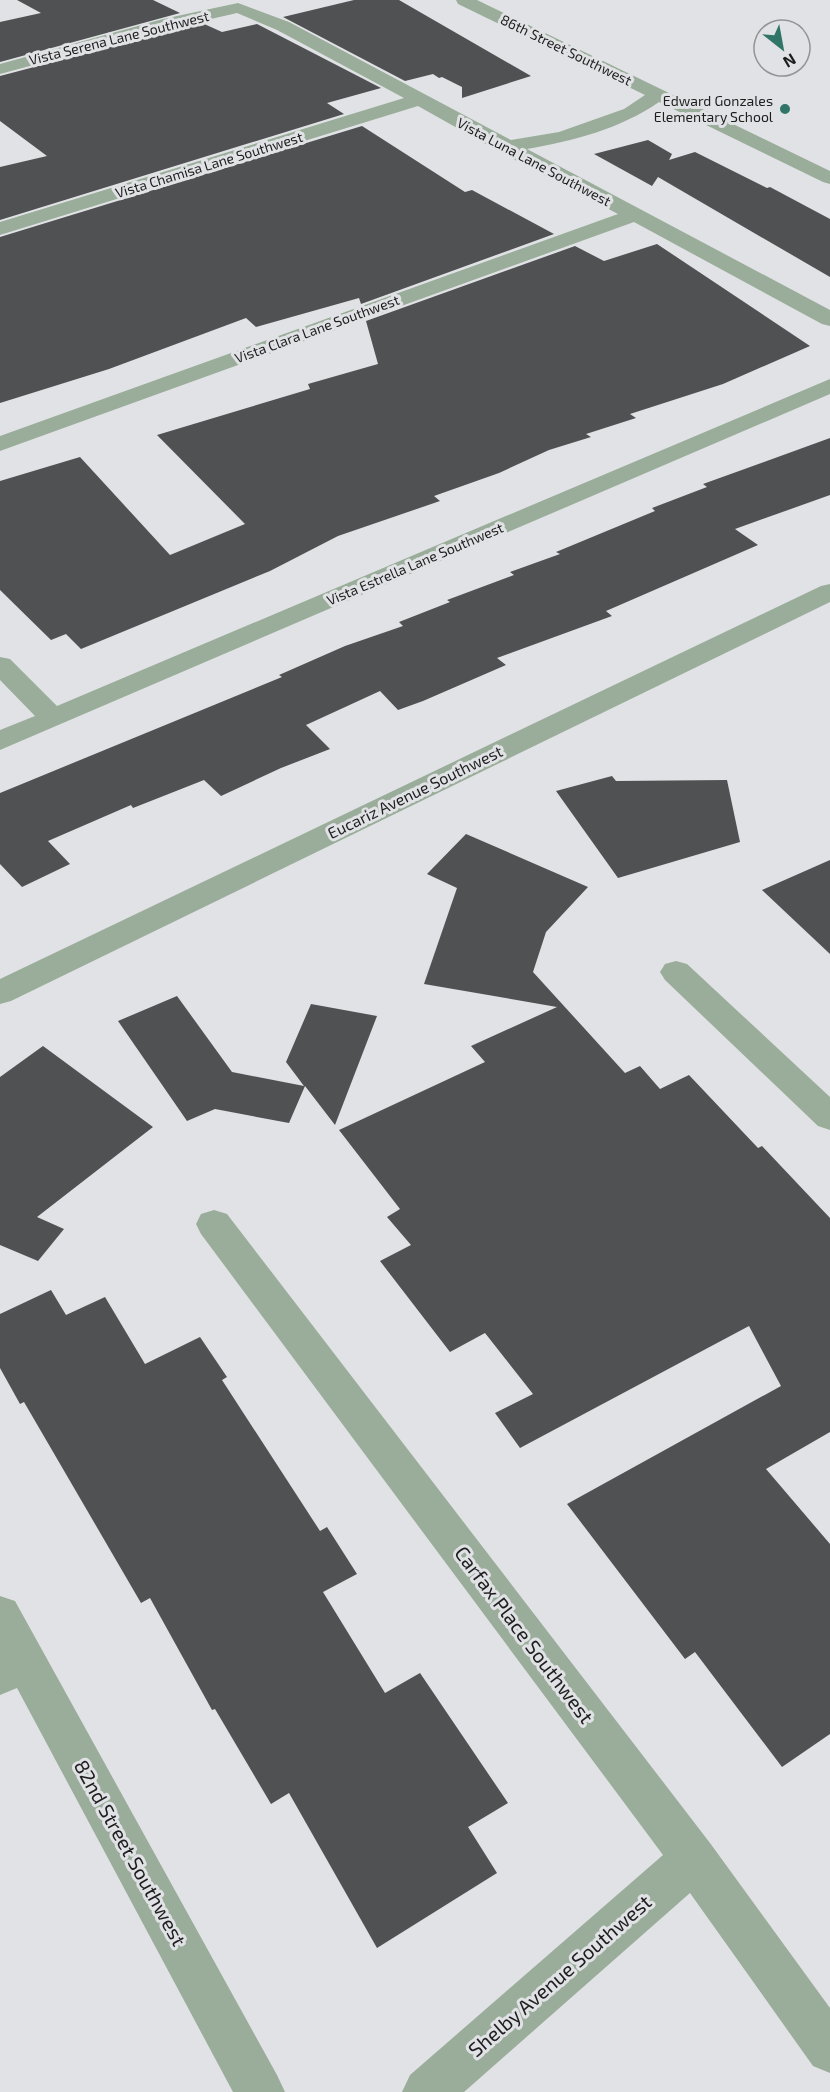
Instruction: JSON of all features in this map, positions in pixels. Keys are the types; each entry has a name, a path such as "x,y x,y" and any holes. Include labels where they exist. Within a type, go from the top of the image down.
{"street":[{"name":"86th Street Southwest","path":"464,0 830,178"},
{"name":"Vista Serena Lane Southwest","path":"0,69 170,23 238,8"},
{"name":"Vista Luna Lane Southwest","path":"238,8 283,26 505,147 830,319"},
{"path":"574,114 607,103 658,94"},
{"path":"505,147 556,139 572,134 631,113 658,94"},
{"name":"Vista Chamisa Lane Southwest","path":"0,229 418,100"},
{"path":"505,147 532,128 552,122"},
{"name":"Vista Clara Lane Southwest","path":"0,444 634,215"},
{"name":"Vista Estrella Lane Southwest","path":"0,741 830,386"},
{"name":"Eucariz Avenue Southwest","path":"0,993 830,592"},
{"path":"0,664 54,718"},
{"path":"676,972 830,1118"},
{"name":"Carfax Place Southwest","path":"214,1224 694,1859 830,2049"},
{"name":"82nd Street Southwest","path":"0,1615 13,1668 260,2092"},
{"name":"Shelby Avenue Southwest","path":"427,2092 694,1859"}],"building":[{"path":"17,0 153,0 180,13 0,62 0,22 41,13"},
{"path":"354,0 399,0 531,76 462,98 462,87 442,77 439,78 433,74 405,81 283,17"},
{"path":"202,23 222,32 257,24 381,88 327,103 344,114 0,220 0,167 47,156 0,121 0,76"},
{"path":"362,126 465,192 472,190 554,234 361,304 359,298 256,327 246,318 109,369 0,403 0,237"},
{"path":"648,140 672,154 669,160 695,152 767,188 770,187 830,219 830,277 658,177 652,186 594,154"},
{"path":"657,244 810,346 723,384 630,414 636,418 586,434 591,437 549,450 499,473 434,496 440,501 338,536 270,571 81,649 66,634 51,640 0,590 0,481 80,457 170,555 245,524 157,435 310,389 308,384 378,364 366,321 575,246 604,261"},
{"path":"830,438 830,495 735,529 758,545 606,611 612,616 497,658 506,665 423,701 398,710 380,691 306,725 330,749 281,768 221,796 204,780 133,808 131,805 48,841 70,864 22,887 0,864 0,793 282,677 279,675 345,646 403,626 399,622 450,602 447,600 514,575 510,572 560,554 556,552 655,511 652,508 707,487 703,484"},
{"path":"612,776 616,781 727,780 740,842 618,878 556,791"},
{"path":"466,834 588,887 546,932 533,972 625,1073 640,1066 660,1089 689,1075 758,1148 762,1146 830,1218 830,1432 766,1469 830,1544 830,1734 782,1767 695,1652 685,1659 567,1504 781,1386 749,1326 520,1448 495,1413 533,1394 485,1333 450,1352 380,1261 411,1245 387,1217 400,1209 339,1130 485,1062 471,1046 557,1007 424,984 457,888 427,874"},
{"path":"830,860 830,954 762,890"},
{"path":"177,996 232,1072 304,1086 286,1062 311,1004 377,1016 335,1125 305,1086 289,1123 215,1109 187,1121 118,1021"},
{"path":"43,1046 153,1127 37,1217 64,1229 38,1261 0,1245 0,1077"},
{"path":"51,1290 66,1315 105,1297 145,1364 200,1337 227,1377 222,1380 320,1531 327,1527 357,1574 323,1592 385,1693 420,1673 508,1803 468,1827 497,1873 377,1948 289,1793 271,1804 215,1709 212,1710 150,1598 141,1603 24,1402 20,1404 0,1368 0,1314"}],"place":[{"name":"Edward Gonzales Elementary School","path":"785,109"}]}
